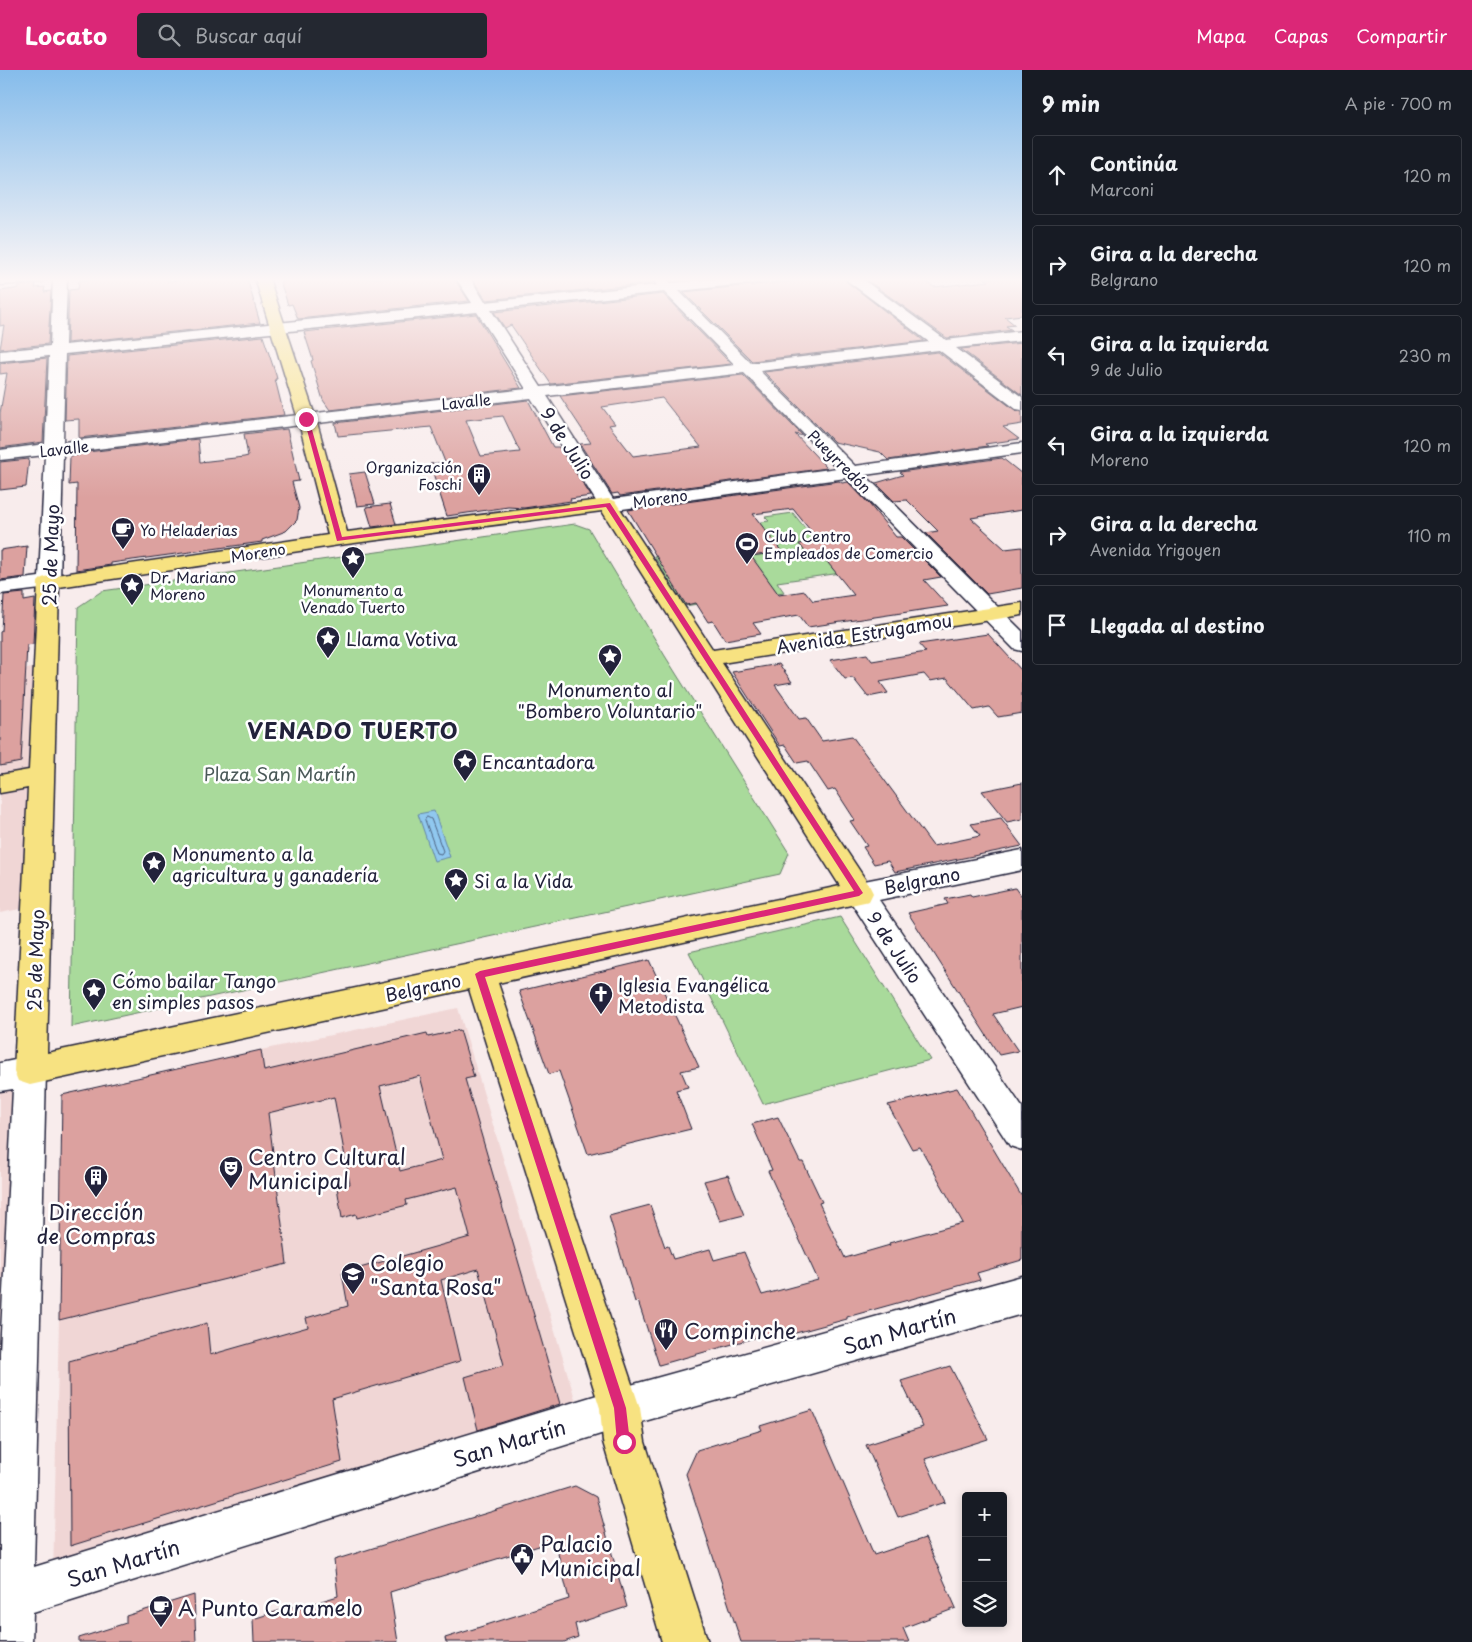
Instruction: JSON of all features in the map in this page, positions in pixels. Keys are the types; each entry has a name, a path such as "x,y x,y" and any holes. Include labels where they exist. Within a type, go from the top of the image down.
{"main road":[{"path":"285,351 339,539"},
{"name":"Moreno","path":"49,582 339,539 608,505"},
{"name":"9 de Julio","path":"608,505 859,893"},
{"name":"25 de Mayo","path":"15,1074 33,1036 40,777 49,582"},
{"name":"Avenida Estrugamou","path":"707,658 1022,609"},
{"path":"0,784 40,777"},
{"name":"Belgrano","path":"15,1074 859,893"},
{"path":"480,974 620,1408 624,1442 686,1642"}],"street":[{"path":"0,356 52,351"},
{"name":"25 de Mayo","path":"49,582 56,351"},
{"name":"9 de Julio","path":"510,351 608,505"},
{"name":"Pueyrredón","path":"732,351 1022,644"},
{"name":"Lavalle","path":"0,455 888,351"},
{"path":"950,351 1022,405"},
{"name":"Moreno","path":"608,505 1022,448"},
{"name":"Moreno","path":"0,588 49,582"},
{"name":"Belgrano","path":"859,893 1022,860"},
{"name":"9 de Julio","path":"859,893 1022,1135"},
{"name":"25 de Mayo","path":"10,1642 6,1598 15,1074"},
{"name":"San Martín","path":"6,1598 620,1408 1022,1295"}],"shaded area":[{"path":"39,667 25,908 0,913 0,673"},
{"name":"Colegio \"Santa Rosa\"","path":"458,1008 579,1412 53,1577 59,1320 287,1264 261,1050"},
{"path":"22,1086 0,1521 0,1090"}],"green space":[{"name":"Club Centro Empleados de Comercio","path":"793,513 841,573 777,582 784,592 684,606 654,556 717,548 705,530 769,521 765,517"},
{"name":"Plaza San Martín","path":"575,524 589,529 665,656 789,853 780,874 71,1027 78,607 102,591"},
{"path":"840,917 930,1060 763,1104 689,952"}],"water":[{"path":"434,811 450,857 434,861 418,814"}],"building":[{"path":"112,351 268,351 277,379 275,379 284,415 79,438 79,419 65,420 67,356"},
{"path":"310,351 499,351 521,388 330,410 323,400 311,361 313,360"},
{"path":"529,351 719,351 731,364 551,384"},
{"path":"742,351 835,351 752,361"},
{"path":"964,351 1022,351 1022,395"},
{"path":"938,352 1015,410 1022,412 1022,424 1003,427 1019,439 985,444 988,446 888,460 880,452 834,442 764,372"},
{"path":"47,358 43,442 0,448 0,413 7,373 0,374 0,363"},
{"path":"743,375 803,436 795,434 827,468 620,496 618,493 612,494 580,444 591,443 560,396","holes":["662,398 701,447 633,456 609,425 615,424 602,407"]},
{"path":"528,400 553,447 559,447 591,496 524,508 508,507 447,516 430,464 445,462 431,427 338,436 335,423","holes":["503,416 520,452 481,456 466,420"]},
{"path":"287,429 299,481 292,482 299,508 297,520 286,531 262,540 262,542 111,563 111,565 76,570 77,484 69,485 70,456 79,455 79,453 198,439 200,462 244,457 248,456 244,434"},
{"path":"1002,458 1022,474 1022,510 971,518 1005,549 1022,547 1022,588 987,594 926,533 938,531 907,500 894,501 876,483 903,475 900,472"},
{"path":"29,459 26,487 0,490 0,462"},
{"path":"365,472 375,504 357,506 349,474"},
{"path":"839,481 842,483 848,482 896,537 901,537 941,577 924,580 948,606 808,627 799,615 753,623 761,634 725,640 713,621 708,622 696,603 686,605 628,510","holes":["793,509 819,541 799,544 812,560 824,558 854,595 813,601 805,591 779,595 751,556 782,552 753,514"]},
{"path":"390,504 396,524 372,527 366,507"},
{"path":"27,546 25,577 0,580 0,550"},
{"path":"24,593 24,601 35,599 33,644 27,645 21,762 0,766 0,632 2,631 4,595"},
{"path":"988,634 1022,671 1022,713 998,717 989,707 974,710 947,678 930,681 924,674 880,682 888,693 868,697 853,678 845,679 830,660 867,654 872,661 926,652 919,644"},
{"path":"779,664 792,682 775,685 799,719 806,718 822,741 852,736 933,846 980,836 971,824 1001,818 1022,846 895,872 888,861 874,864 863,847 867,846 850,821 855,820 835,789 828,791 808,761 797,763 785,745 780,746 732,672"},
{"path":"1022,783 1022,819 1007,822 982,791"},
{"path":"1015,888 1022,898 1022,1007 993,1014 1018,1051 999,1055 908,913 948,904 945,899 970,894 972,897"},
{"path":"649,960 699,1067 681,1071 688,1087 676,1090 691,1129 588,1154 559,1071 549,1074 519,991"},
{"path":"460,1030 474,1077 465,1079 560,1404 478,1430 465,1377 504,1365 478,1269 441,1280 460,1361 332,1399 342,1462 70,1546 69,1361 207,1323 210,1355 308,1327 306,1318 348,1306 342,1273 470,1237 457,1187 406,1200 407,1205 357,1218 356,1214 342,1218 337,1187 350,1184 334,1097 268,1113 287,1264 59,1320 62,1095 261,1050 264,1071 427,1033 428,1037","holes":["420,1076 442,1160 400,1171 380,1086"]},
{"path":"957,1088 1022,1197 1022,1260 977,1273 980,1280 847,1317 847,1319 792,1334 789,1328 659,1365 638,1301 635,1302 609,1216 650,1205 665,1247 668,1246 673,1259 710,1249 714,1260 744,1252 762,1295 818,1280 768,1171 772,1170 752,1124 778,1117 800,1162 803,1162 822,1202 819,1203 845,1258 890,1245 889,1243 963,1223 920,1147 912,1149 888,1105"},
{"path":"728,1175 744,1215 720,1221 704,1181"},
{"path":"950,1366 988,1439 925,1459 945,1502 898,1517 866,1445 923,1427 901,1381"},
{"path":"812,1410 874,1555 925,1538 956,1608 903,1628 909,1642 741,1642 686,1474 697,1450 762,1430 760,1426"},
{"path":"575,1486 596,1497 627,1607 575,1624 578,1637 564,1642 446,1642 445,1638 569,1599 555,1541 390,1592 398,1642 254,1642 253,1619 294,1606 295,1609 338,1596 334,1560"},
{"path":"194,1595 196,1642 79,1642 79,1638 126,1623 126,1616"}],"place":[{"name":"Organización Foschi","path":"479,496"},
{"name":"Yo Heladerias","path":"123,550"},
{"name":"Club Centro Empleados de Comercio","path":"747,565"},
{"name":"Monumento a Venado Tuerto","path":"353,579"},
{"name":"Dr. Mariano Moreno","path":"132,606"},
{"name":"Llama Votiva","path":"328,659"},
{"name":"Monumento al \"Bombero Voluntario\"","path":"610,677"},
{"name":"Encantadora","path":"465,782"},
{"name":"Monumento a la agricultura y ganadería","path":"154,884"},
{"name":"Si a la Vida","path":"456,901"},
{"name":"Cómo bailar Tango en simples pasos","path":"94,1011"},
{"name":"Iglesia Evangélica Metodista","path":"601,1015"},
{"name":"Centro Cultural Municipal","path":"231,1189"},
{"name":"Dirección de Compras","path":"96,1198"},
{"name":"Colegio \"Santa Rosa\"","path":"353,1295"},
{"name":"Compinche","path":"666,1351"},
{"name":"Palacio Municipal","path":"522,1576"},
{"name":"A Punto Caramelo","path":"161,1628"}],"district":[{"name":"VENADO TUERTO","path":"353,729"}],"route":[{"path":"306,419 339,539 608,505 859,893 480,974 620,1408 624,1442"}]}
